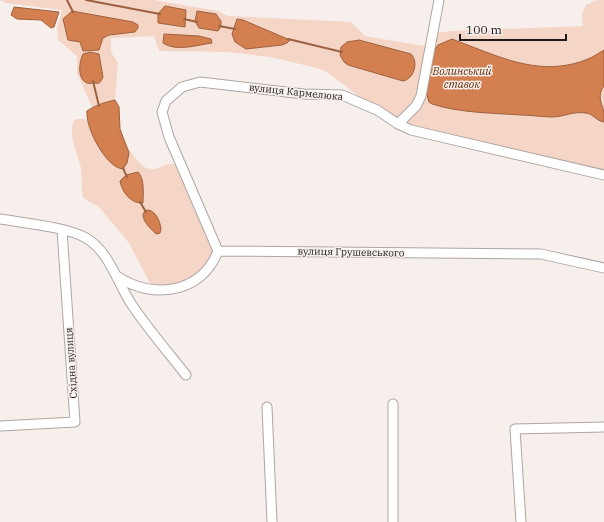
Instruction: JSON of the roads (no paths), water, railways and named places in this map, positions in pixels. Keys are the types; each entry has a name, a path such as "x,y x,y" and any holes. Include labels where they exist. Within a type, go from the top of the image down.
{"street":[{"path":"398,124 416,106 421,96 439,0"},
{"name":"вулиця Кармелюка","path":"218,251 169,137 162,112 166,102 182,87 200,82 304,94 342,95 377,110 398,124 411,130 604,175"},
{"path":"0,219 79,234 99,248 108,260 132,304 186,375"},
{"name":"Східна вулиця","path":"0,426 75,422 62,230"},
{"path":"117,276 126,282 146,289 162,290 179,288 187,285 201,275 214,260 218,251"},
{"name":"вулиця Грушевського","path":"218,251 541,254 604,268"},
{"path":"393,404 393,522"},
{"path":"267,407 272,522"},
{"path":"521,522 515,429 604,428"}],"water":[{"path":"165,6 186,10 185,27 158,23 158,14"},
{"path":"14,7 59,12 54,27 51,28 41,20 17,19 11,15"},
{"path":"72,11 133,22 138,25 138,28 135,32 109,35 103,38 99,50 83,51 80,42 68,40 63,19"},
{"path":"197,11 216,14 221,21 221,26 218,31 199,28 195,21"},
{"path":"237,19 243,20 290,40 282,45 246,49 235,42 232,34"},
{"path":"164,34 199,36 211,39 212,43 187,47 168,46 163,43"},
{"name":"Волинський ставок","path":"452,39 518,63 546,67 574,64 590,58 604,50 604,86 600,96 604,111 604,122 588,113 544,117 465,111 432,104 429,102 426,91 433,52 438,45"},
{"path":"359,40 411,54 415,61 415,66 410,77 403,81 348,65 344,62 340,55 341,47 347,42"},
{"path":"90,52 99,54 103,77 99,83 87,83 80,74 83,54"},
{"path":"115,100 119,107 120,129 129,153 127,163 123,169 116,167 110,162 98,146 89,127 87,118 87,111 101,104"},
{"path":"138,172 143,183 143,203 135,202 131,199 125,193 120,181 126,175"},
{"path":"148,210 153,212 159,220 161,229 160,233 156,234 149,227 143,217 145,211"}],"waterway":[{"path":"67,0 73,12"},
{"path":"86,0 160,14"},
{"path":"184,19 197,22"},
{"path":"219,26 235,29"},
{"path":"288,39 342,52"},
{"path":"93,81 99,106"},
{"path":"123,168 127,177"},
{"path":"140,202 146,212"}]}
